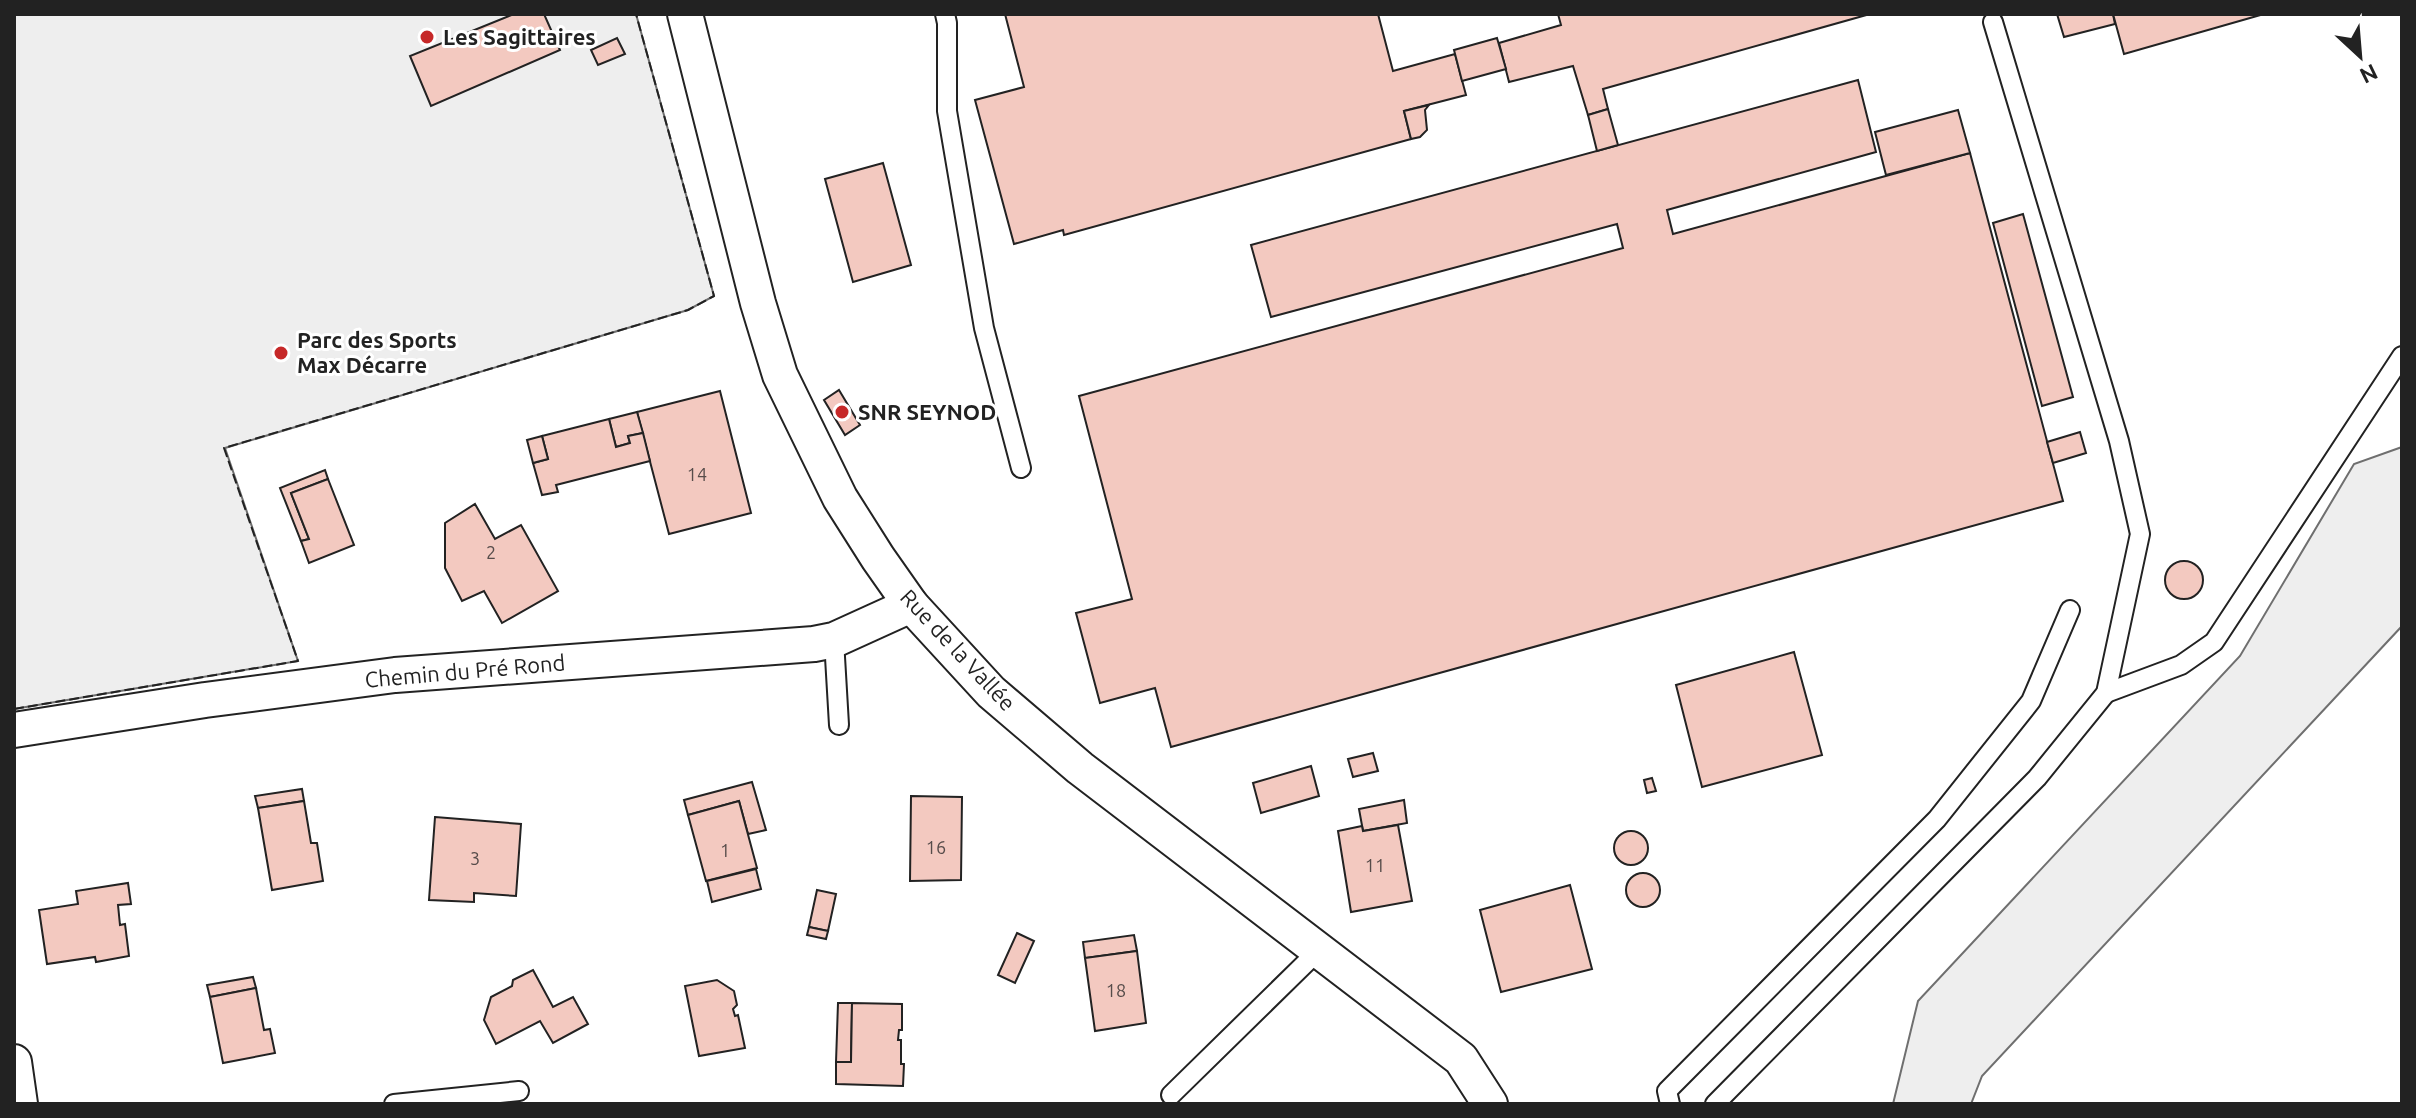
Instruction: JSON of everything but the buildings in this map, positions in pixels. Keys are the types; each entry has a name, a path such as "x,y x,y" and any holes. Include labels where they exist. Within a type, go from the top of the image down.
{"street":[{"name":"Rue de la Vallée","path":"685,14 758,303 780,375 840,498 911,605 991,692 1080,768 1461,1059 1490,1104"},
{"name":"Chemin du Pré Rond","path":"14,730 205,700 395,675 814,644 834,640 911,605"},
{"path":"14,1062 20,1104"}],"lane":[{"path":"945,14 949,127 984,328 1021,468"},
{"path":"1715,1104 2037,778 2106,693 2140,534 2119,441 1993,22"},
{"path":"2106,693 2181,665 2214,642 2402,356"},
{"path":"1670,1104 1667,1091 1937,819 2031,701 2070,610"},
{"path":"834,640 839,725"},
{"path":"1171,1095 1319,950"},
{"path":"394,1104 519,1091"}],"shaded area":[{"name":"Parc des Sports Max Décarre","path":"14,14 636,14 714,296 688,310 225,448 298,661 14,709"},
{"path":"2402,447 2402,626 1982,1076 1971,1104 1893,1104 1918,1001 2240,656 2354,464"}],"fence":[{"path":"14,709 298,661 224,448 688,310 714,296 636,14"}],"place":[{"name":"Les Sagittaires","path":"427,37"},
{"name":"Parc des Sports Max Décarre","path":"281,353"},
{"name":"SNR SEYNOD","path":"842,412"}]}
